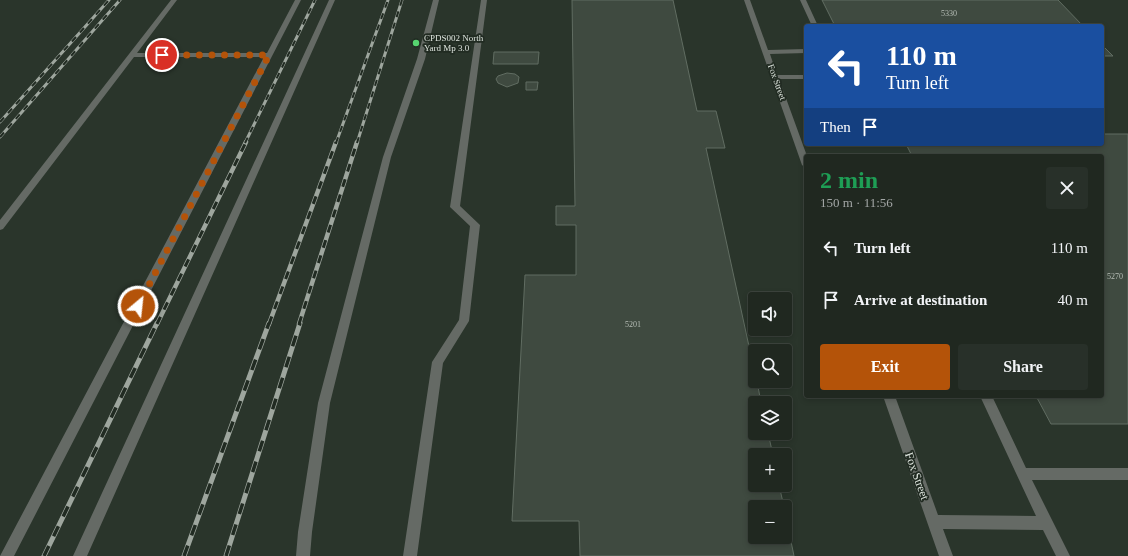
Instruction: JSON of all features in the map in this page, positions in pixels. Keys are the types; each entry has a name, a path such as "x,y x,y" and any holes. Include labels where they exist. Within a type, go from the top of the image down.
{"street":[{"path":"0,227 174,0"},
{"path":"7,556 298,0"},
{"path":"80,556 332,0"},
{"path":"303,556 305,532 324,404 388,157 421,59 436,0"},
{"path":"410,556 438,362 464,321 475,225 455,207 484,0"},
{"name":"Fox Street","path":"747,0 804,159"},
{"path":"803,0 814,24"},
{"path":"766,52 804,51"},
{"path":"132,55 269,55"},
{"path":"775,77 804,77"},
{"name":"Fox Street","path":"890,398 946,556"},
{"path":"987,398 1022,474 1063,556"},
{"path":"1022,474 1128,474"},
{"path":"934,522 1047,523"}],"building":[{"path":"572,0 673,0 697,111 716,111 725,148 706,148 748,344 748,388 758,388 760,396 748,396 748,440 770,440 771,448 748,448 748,492 781,492 782,500 748,500 748,544 792,544 794,556 580,556 579,521 512,521 525,275 576,275 576,225 556,225 556,206 575,206"},
{"path":"822,0 1058,0 1081,24 834,24"},
{"path":"1104,47 1113,56 1104,56"},
{"path":"494,52 539,52 538,64 493,64"},
{"path":"507,73 515,74 519,77 518,83 507,87 498,83 496,79 498,76"},
{"path":"526,82 538,82 537,90 526,90"},
{"path":"1104,134 1128,134 1128,424 1051,424 1037,398 1104,398 1104,154 911,154 907,146 1104,146"}],"railway":[{"path":"0,122 109,0"},
{"path":"0,137 120,0"},
{"path":"245,143 315,0"},
{"path":"336,143 388,0"},
{"path":"357,143 402,0"},
{"path":"157,324 246,142"},
{"path":"269,324 336,142"},
{"path":"299,324 357,142"},
{"path":"44,556 157,323"},
{"path":"184,556 269,323"},
{"path":"226,556 300,323"}],"place":[{"name":"CPDS002 North Yard Mp 3.0","path":"416,43"}],"route":[{"path":"138,306 269,55 162,55"}]}
